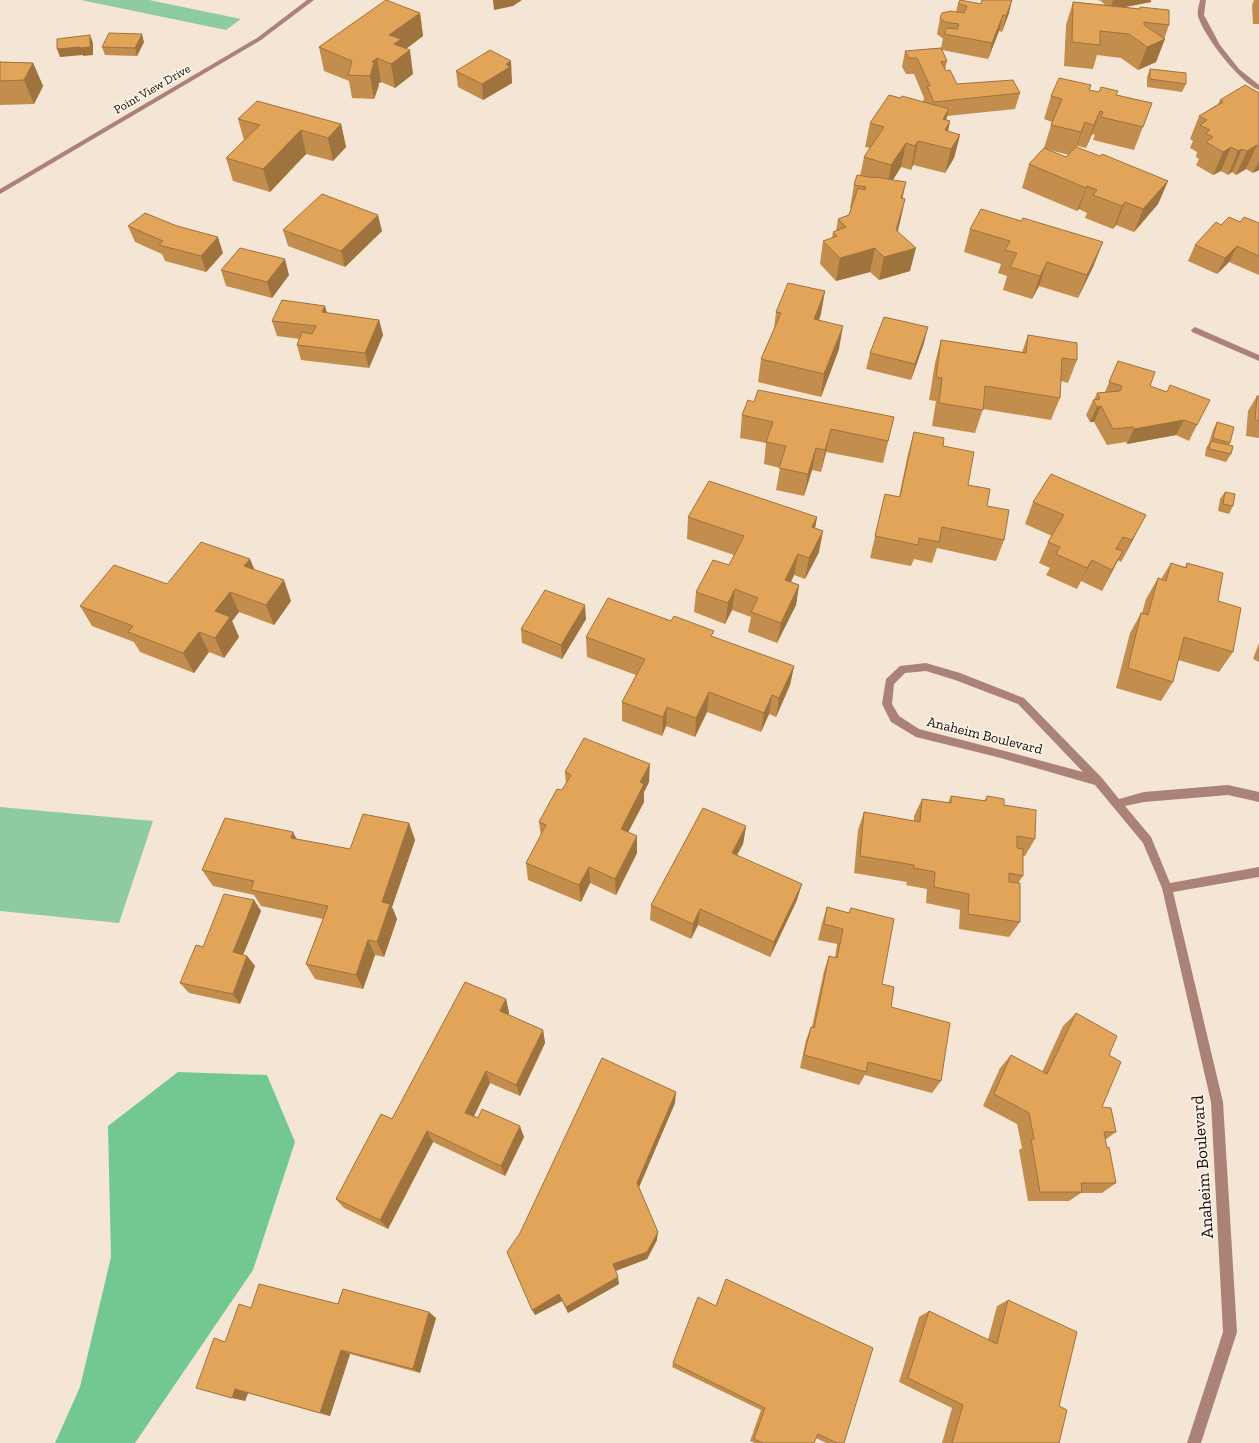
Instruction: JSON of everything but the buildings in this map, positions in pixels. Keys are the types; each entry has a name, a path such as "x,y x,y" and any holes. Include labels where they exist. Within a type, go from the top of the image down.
{"street":[{"name":"Point View Drive","path":"0,192 259,40 311,0"},
{"path":"1203,0 1201,15 1217,46 1237,70 1259,88"},
{"path":"1196,330 1259,358"},
{"name":"Anaheim Boulevard","path":"1098,781 1001,754 916,733 895,719 887,704 889,682 903,669 926,667 957,676 1021,701 1098,781 1148,840 1166,888 1216,1102 1230,1332 1194,1443"},
{"path":"1118,804 1144,797 1228,790 1259,797"},
{"path":"1166,888 1259,872"}],"green space":[{"path":"81,0 149,0 241,19 226,30"},
{"path":"0,807 153,821 119,923 0,911"},
{"path":"178,1072 267,1075 295,1142 253,1270 135,1443 55,1443 80,1387 111,1257 108,1126"}]}
